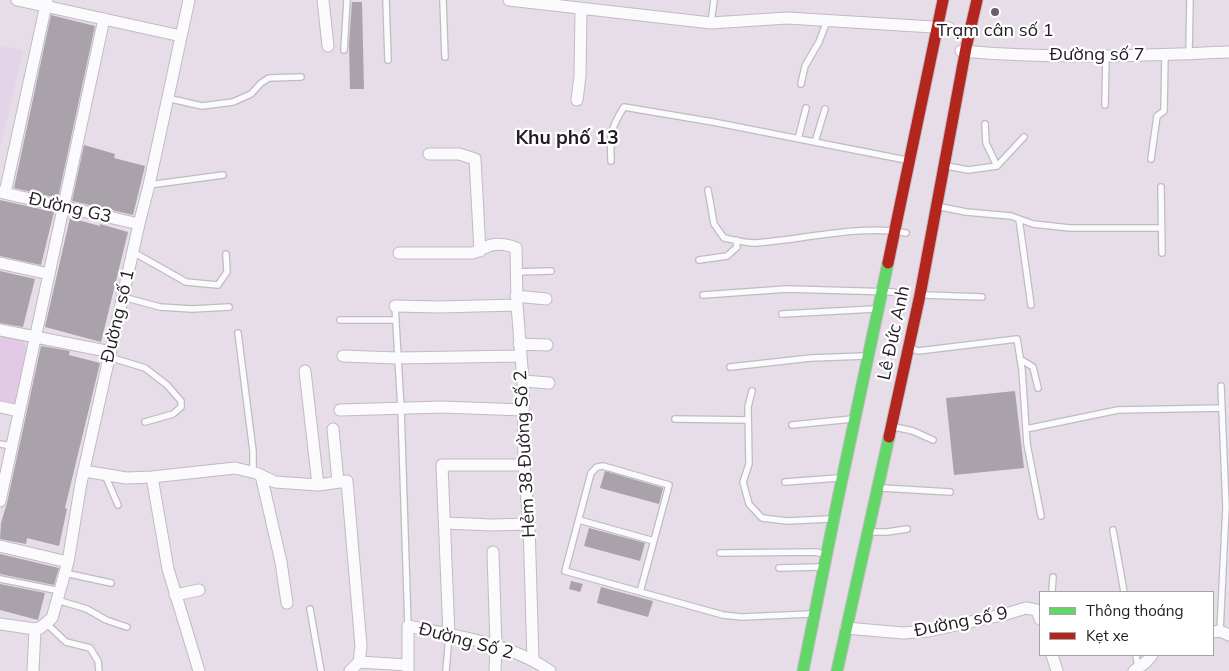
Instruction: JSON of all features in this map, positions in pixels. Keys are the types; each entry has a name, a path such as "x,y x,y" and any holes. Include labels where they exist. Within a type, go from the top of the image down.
{"highway":[{"name":"Lê Đức Anh","path":"902,253 901,232 943,28 943,0"},
{"name":"Lê Đức Anh","path":"803,671 878,309 891,292 911,161 943,28 954,0"},
{"name":"Lê Đức Anh","path":"830,671 886,425 909,347 920,295 944,165 967,0"},
{"name":"Lê Đức Anh","path":"922,223 961,51 977,0"},
{"name":"Lê Đức Anh","path":"837,671 877,488 897,348"}],"street":[{"path":"17,0 46,3 104,19 181,36"},
{"name":"Đường số 1","path":"40,627 52,618 66,567 84,472 189,0"},
{"path":"323,0 328,46"},
{"path":"509,0 586,6 711,23 787,18 943,28"},
{"path":"2,192 46,3"},
{"path":"577,100 586,6"},
{"path":"0,501 6,445 19,411 104,19"},
{"name":"Đường số 7","path":"961,51 1025,55 1106,56 1229,52"},
{"path":"400,253 472,253 480,251 475,159 459,154 429,154"},
{"name":"Đường G3","path":"2,192 139,224"},
{"name":"Hẻm 38 Đường Số 2","path":"480,251 491,245 512,246 516,248 519,344 523,381 524,464 529,524 533,660"},
{"path":"0,263 49,274"},
{"path":"395,306 438,308 546,298"},
{"path":"0,330 110,354"},
{"path":"519,344 547,344"},
{"path":"343,356 397,358 520,356"},
{"path":"305,371 318,485"},
{"path":"523,381 549,383"},
{"path":"0,407 19,411"},
{"path":"340,410 442,407 523,410"},
{"path":"333,429 338,482"},
{"path":"449,635 442,465 524,464"},
{"path":"84,472 126,478 235,468 257,474 275,482 318,485 348,481 361,646 360,662 350,671"},
{"path":"257,474 280,562 287,603"},
{"path":"152,477 168,569 199,671"},
{"path":"445,523 529,524"},
{"path":"0,546 66,567"},
{"path":"492,552 496,647 495,671"},
{"path":"175,596 200,590"},
{"name":"Đường số 9","path":"846,628 903,633 929,631 1026,608 1039,612"},
{"path":"0,624 40,627 33,671"},
{"path":"360,662 408,668 408,626"},
{"name":"Đường Số 2","path":"408,626 496,647 533,660 550,671"},
{"path":"1052,656 1057,671"},
{"path":"1136,670 1151,656"}],"lane":[{"path":"344,50 347,0"},
{"path":"386,0 388,60"},
{"path":"443,0 445,57"},
{"path":"711,23 714,0"},
{"path":"1189,54 1190,0"},
{"path":"801,84 805,66 819,42 827,20"},
{"path":"1151,159 1158,116 1164,111 1165,55"},
{"path":"1105,106 1106,56"},
{"path":"168,98 202,106 233,102 252,94 261,83 269,78 301,77"},
{"path":"611,161 610,138 614,124 624,107 911,161"},
{"path":"798,139 806,108"},
{"path":"815,142 826,110"},
{"path":"985,124 986,143 997,166"},
{"path":"944,165 968,170 997,166 1024,136"},
{"path":"149,186 223,175"},
{"path":"1161,187 1162,253"},
{"path":"708,190 714,224 724,238 753,243 863,232 901,232"},
{"path":"936,207 1011,216 1033,224 1070,228 1161,228"},
{"path":"1019,218 1031,305"},
{"path":"699,260 727,256 736,247 736,240"},
{"path":"133,252 186,282 218,285 226,272 226,254"},
{"path":"516,272 551,271"},
{"path":"703,295 787,289 891,292"},
{"path":"920,295 982,297"},
{"path":"123,297 160,307 192,309 229,307"},
{"path":"395,306 401,409 408,626"},
{"path":"782,314 878,309"},
{"path":"340,320 396,320"},
{"path":"238,333 257,474"},
{"path":"909,347 918,351 1017,338 1030,460 1041,516"},
{"path":"110,354 145,368 167,385 181,401 181,407 173,414 145,422"},
{"path":"730,367 810,358 869,356"},
{"path":"1020,359 1033,367 1038,388"},
{"path":"1221,386 1226,507 1221,633"},
{"path":"752,392 748,407 749,464 743,482 749,504 762,518 787,521 833,519"},
{"path":"1026,429 1118,410 1222,408"},
{"path":"675,419 748,420"},
{"path":"792,425 855,419"},
{"path":"886,425 913,431 933,440"},
{"path":"640,592 669,485 600,466 593,470 565,571 640,592 732,617 814,614"},
{"path":"105,475 118,505"},
{"path":"785,482 842,477"},
{"path":"877,488 950,492"},
{"path":"578,520 654,541"},
{"path":"868,532 907,529"},
{"path":"1113,530 1124,591"},
{"path":"720,553 816,552 826,555"},
{"path":"66,567 111,583"},
{"path":"779,568 824,567"},
{"path":"1052,591 1053,577"},
{"path":"0,578 58,596 106,620 127,627"},
{"path":"310,609 321,671"},
{"path":"40,627 66,642 90,648 98,661 99,671"},
{"path":"446,671 449,635"},
{"path":"1136,656 1136,670"}],"shaded area":[{"path":"0,45 23,51 0,148"},
{"path":"0,333 19,339 27,347 16,401 13,404 0,403"}],"building":[{"path":"352,2 362,2 364,89 350,89 349,44"},
{"path":"51,15 95,26 58,198 14,188"},
{"path":"84,145 115,154 114,158 145,166 133,215 72,201"},
{"path":"0,200 54,212 41,265 0,256"},
{"path":"70,218 128,232 101,342 45,327"},
{"path":"0,271 35,279 23,327 0,323"},
{"path":"41,346 70,351 69,355 100,363 65,508 67,509 59,546 27,538 26,544 0,539 1,523"},
{"path":"1015,391 1024,468 954,475 946,398"},
{"path":"605,471 663,488 659,504 600,488"},
{"path":"589,528 645,543 640,561 584,546"},
{"path":"0,554 59,568 54,585 0,574"},
{"path":"571,581 583,584 580,592 569,589"},
{"path":"0,584 45,593 38,620 0,610"},
{"path":"601,587 653,601 648,617 597,603"}],"traffic: fast":[{"path":"803,671 888,263"},
{"path":"837,671 889,437"}],"traffic: jam":[{"path":"888,263 943,0"},
{"path":"889,437 920,295 966,48 977,0"}],"place":[{"name":"Trạm cân số 1","path":"995,12"}],"district":[{"name":"Khu phố 13","path":"567,138"}]}
